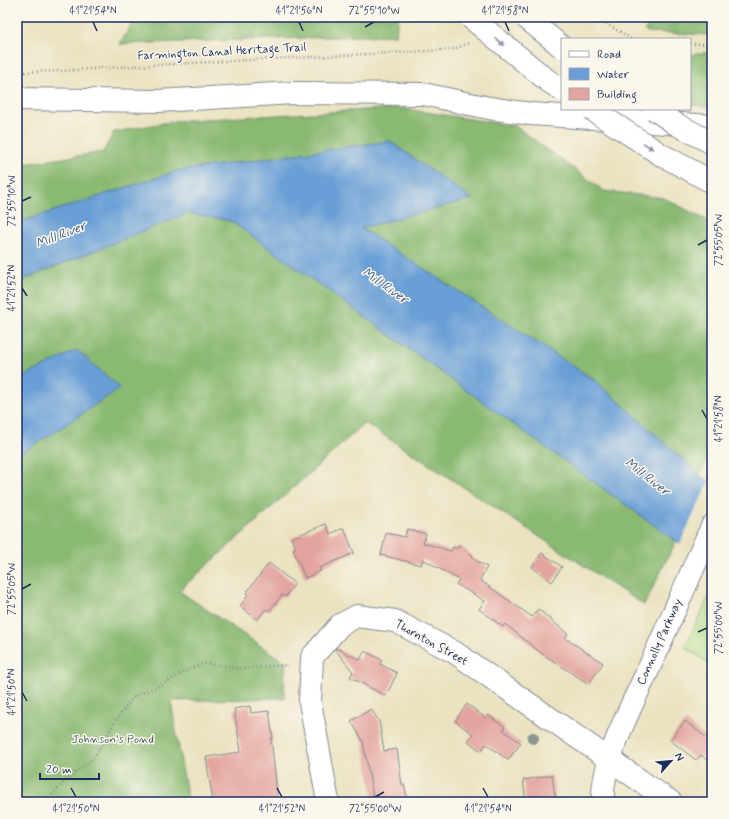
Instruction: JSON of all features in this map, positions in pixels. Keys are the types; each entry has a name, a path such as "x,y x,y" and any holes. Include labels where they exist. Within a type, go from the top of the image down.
{"main road":[{"path":"470,17 546,80 561,89"},
{"path":"525,17 561,46"},
{"path":"17,99 158,102 293,93 424,94 490,108 531,114 712,126"},
{"path":"593,110 660,154 712,182"},
{"path":"655,110 676,124 712,143"},
{"name":"Connolly Parkway","path":"603,802 602,793 604,779 610,759 633,702 712,526"},
{"name":"Thornton Street","path":"328,802 310,702 312,657 340,624 357,616 395,621 454,652 671,802"}],"path":[{"path":"596,17 629,38"},
{"path":"691,44 712,44"},
{"name":"Farmington Canal Heritage Trail","path":"17,72 62,71 427,51"},
{"path":"42,802 52,795 66,780 94,758 114,723 134,696 160,686 189,669 206,663 243,669 283,665 289,666"}],"green space":[{"path":"136,17 398,17 396,35 120,44"},
{"path":"658,17 707,17 711,35 648,32 644,30"},
{"path":"710,52 712,55 712,108 691,104 691,55"},
{"path":"399,108 515,126 604,191 664,198 712,223 712,446 700,475 596,381 360,228 471,199 389,141 177,171 17,223 17,165 103,152 114,132 174,121"},
{"name":"Johnson's Pond","path":"188,213 231,221 676,541 644,605 365,423 179,591 286,663 284,681 285,698 171,701 188,802 17,802 17,454 77,350 17,380 17,284 27,278"},
{"path":"712,589 712,666 685,647"}],"water":[{"name":"Mill River","path":"389,141 472,199 361,228 596,381 700,475 712,483 712,568 231,221 188,213 27,278 17,284 17,223 177,171"},
{"path":"77,350 120,388 49,436 17,455 17,380"}],"pier":[{"path":"710,479 712,481 712,570 679,546"}],"building":[{"path":"326,524 330,534 344,528 354,553 319,568 321,571 305,578 293,549 296,548 291,538"},
{"path":"407,529 426,534 423,543 451,551 453,547 457,549 459,545 473,556 472,558 487,567 480,580 532,617 538,609 568,634 565,638 603,663 589,684 541,653 505,624 503,627 479,609 485,601 456,584 459,580 423,559 421,565 381,555 386,533 405,537"},
{"path":"542,553 562,567 552,582 532,567"},
{"path":"269,563 295,584 285,597 282,595 269,611 266,609 257,620 240,606 248,595 246,593"},
{"path":"336,648 360,660 364,651 382,660 380,664 397,673 386,696 350,677 353,672 335,649"},
{"path":"467,704 486,718 488,715 505,727 503,730 521,743 508,760 486,744 481,751 468,741 473,734 455,721"},
{"path":"250,706 251,713 269,711 273,738 271,738 278,802 213,802 206,757 241,752 234,709"},
{"path":"371,709 379,721 384,751 397,749 402,785 404,784 408,802 374,802 363,741 351,721"},
{"path":"685,721 712,742 712,764 701,755 696,760 670,740"},
{"path":"552,775 556,802 526,802 523,780"}]}
